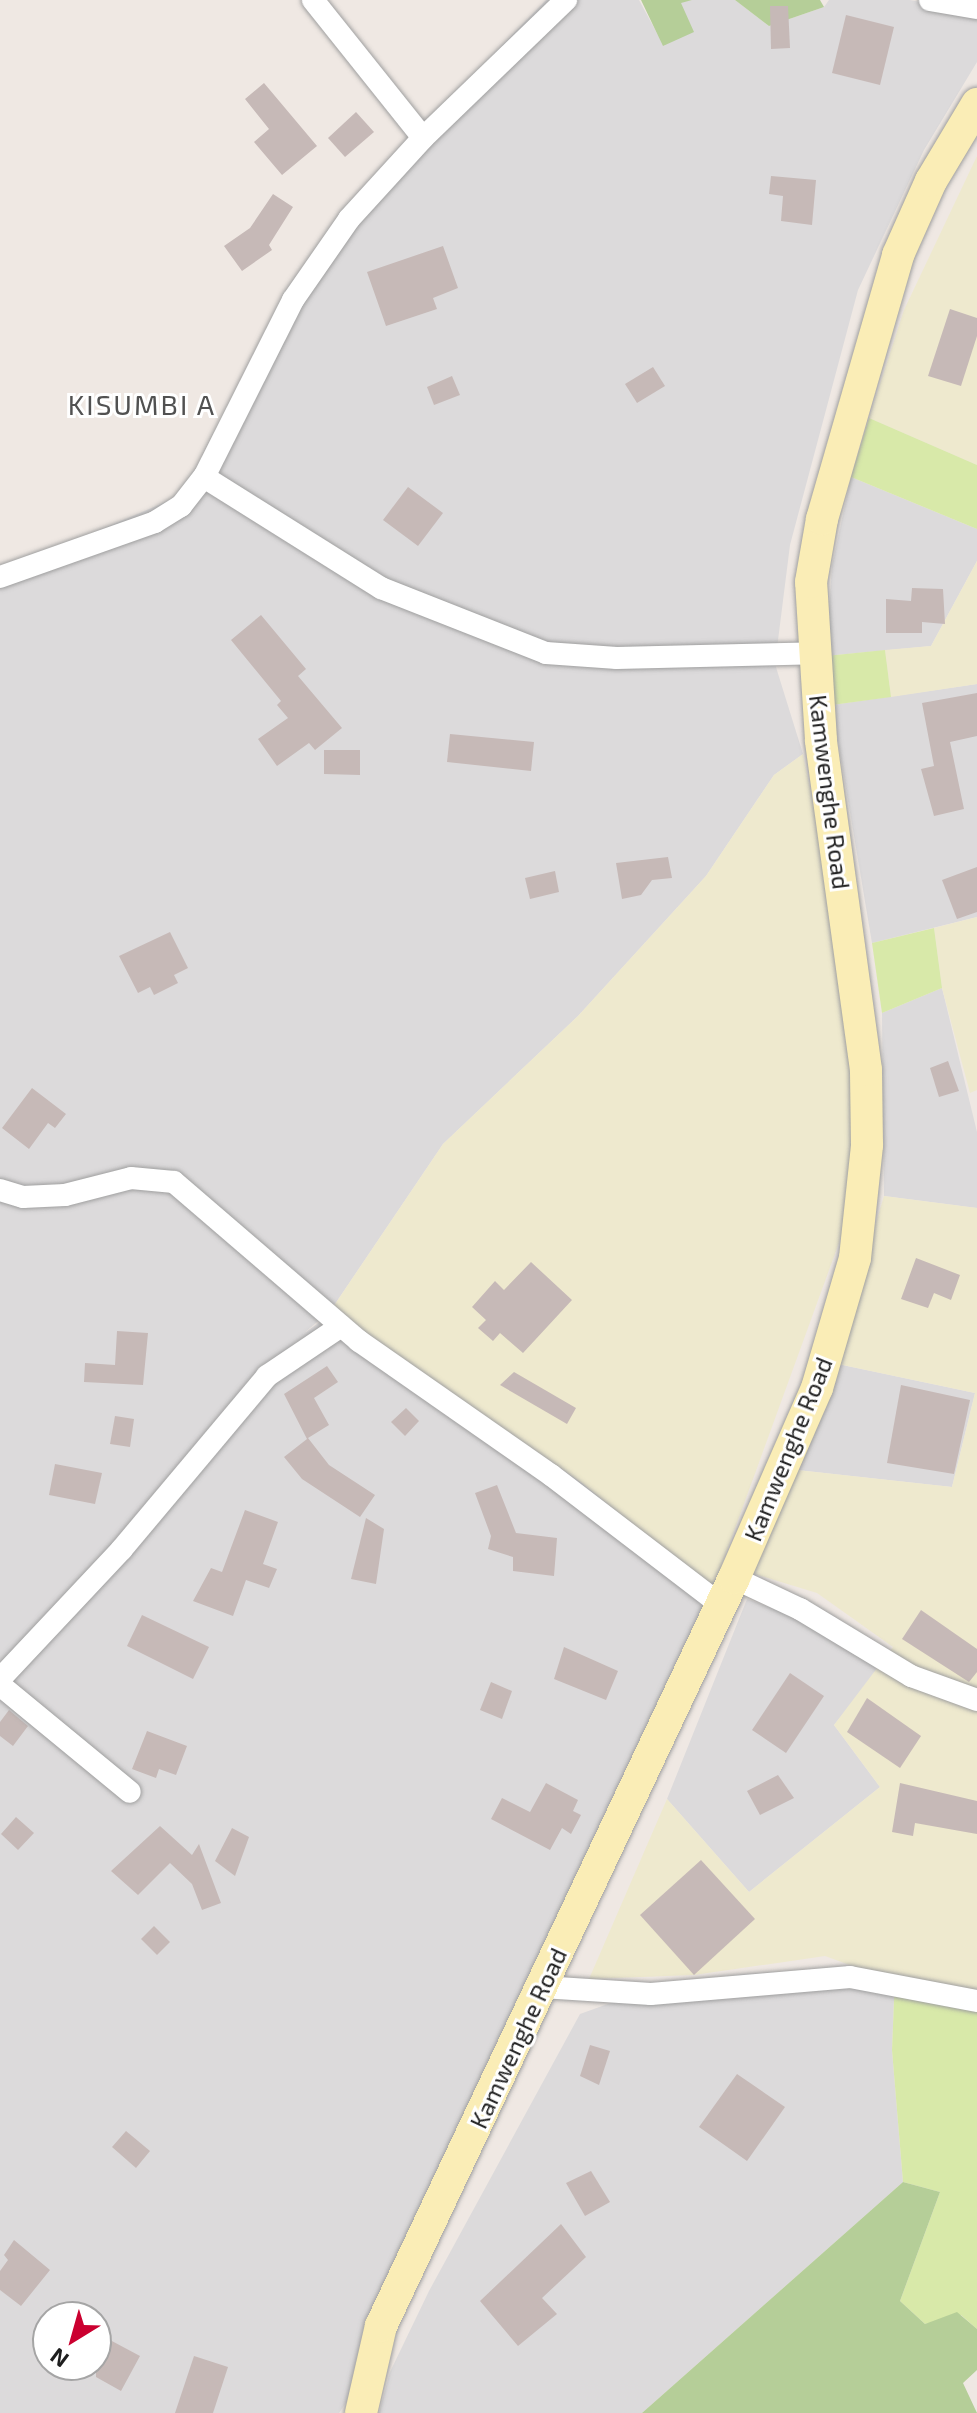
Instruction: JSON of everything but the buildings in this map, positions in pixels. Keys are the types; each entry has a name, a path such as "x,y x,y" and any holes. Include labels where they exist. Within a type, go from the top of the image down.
{"main road":[{"name":"Kamwenghe Road","path":"361,2413 381,2326 728,1592 817,1388 855,1258 867,1145 866,1070 821,740 811,582 822,519 877,319 913,219 977,104"}],"street":[{"path":"313,0 423,138"},
{"path":"0,577 155,522 181,506 204,477 293,300 349,219 423,138 566,0"},
{"path":"930,0 977,8"},
{"path":"204,477 381,588 546,653 617,658 815,653"},
{"path":"0,1190 23,1197 65,1195 131,1178 174,1182 341,1326 551,1475 728,1592 800,1609 911,1676 977,1700"},
{"path":"0,1679 122,1549 267,1376 341,1326"},
{"path":"0,1685 130,1792"},
{"path":"542,1987 651,1994 850,1977 977,2001"}],"shaded area":[{"path":"546,0 639,0 664,46 681,2 692,0 735,0 769,26 824,7 829,0 910,0 977,13 977,62 924,150 858,290 790,545 775,664 803,754 774,775 706,876 578,1016 443,1144 331,1310 303,1334 330,1315 456,1393 568,1471 655,1543 706,1608 383,2348 339,2413 0,2413 0,572 194,490 194,475 339,214"},
{"path":"977,156 977,465 869,418 904,310"},
{"path":"851,477 977,529 977,561 931,646 826,656 832,566"},
{"path":"977,561 977,684 891,697 885,650 931,646"},
{"path":"977,684 977,917 872,943 832,705"},
{"path":"803,754 838,928 866,1112 848,1218 706,1608 655,1543 582,1483 331,1310 443,1144 578,1016 706,876 774,775"},
{"path":"977,917 977,1090 970,1093 942,988 934,928"},
{"path":"942,988 977,1132 977,1208 884,1196 882,1013"},
{"path":"884,1196 977,1208 977,1992 869,1972 825,1956 694,1975 589,1979 667,1799 749,1892 880,1787 834,1725 893,1647 817,1593 751,1573 788,1469 952,1487 975,1393 833,1363"},
{"path":"833,1363 975,1393 952,1487 788,1469"},
{"path":"747,1599 812,1623 879,1670 834,1725 880,1787 749,1892 667,1799"},
{"path":"849,1968 895,1976 892,2050 903,2182 642,2413 379,2413 390,2372 429,2291 580,2014 655,1987 745,1974"}],"green space":[{"path":"641,0 692,0 681,3 694,32 663,46"},
{"path":"735,0 820,0 824,7 769,26"},
{"path":"869,418 977,465 977,529 851,477"},
{"path":"885,650 891,697 832,705 826,656"},
{"path":"934,928 942,988 882,1013 872,943"},
{"path":"895,1976 977,1992 977,2329 961,2315 925,2324 900,2301 940,2192 903,2182 892,2050"},
{"path":"903,2182 940,2192 900,2301 925,2324 957,2312 977,2329 977,2370 963,2383 977,2413 642,2413"}],"district":[{"name":"KISUMBI A","path":"142,404"}]}
